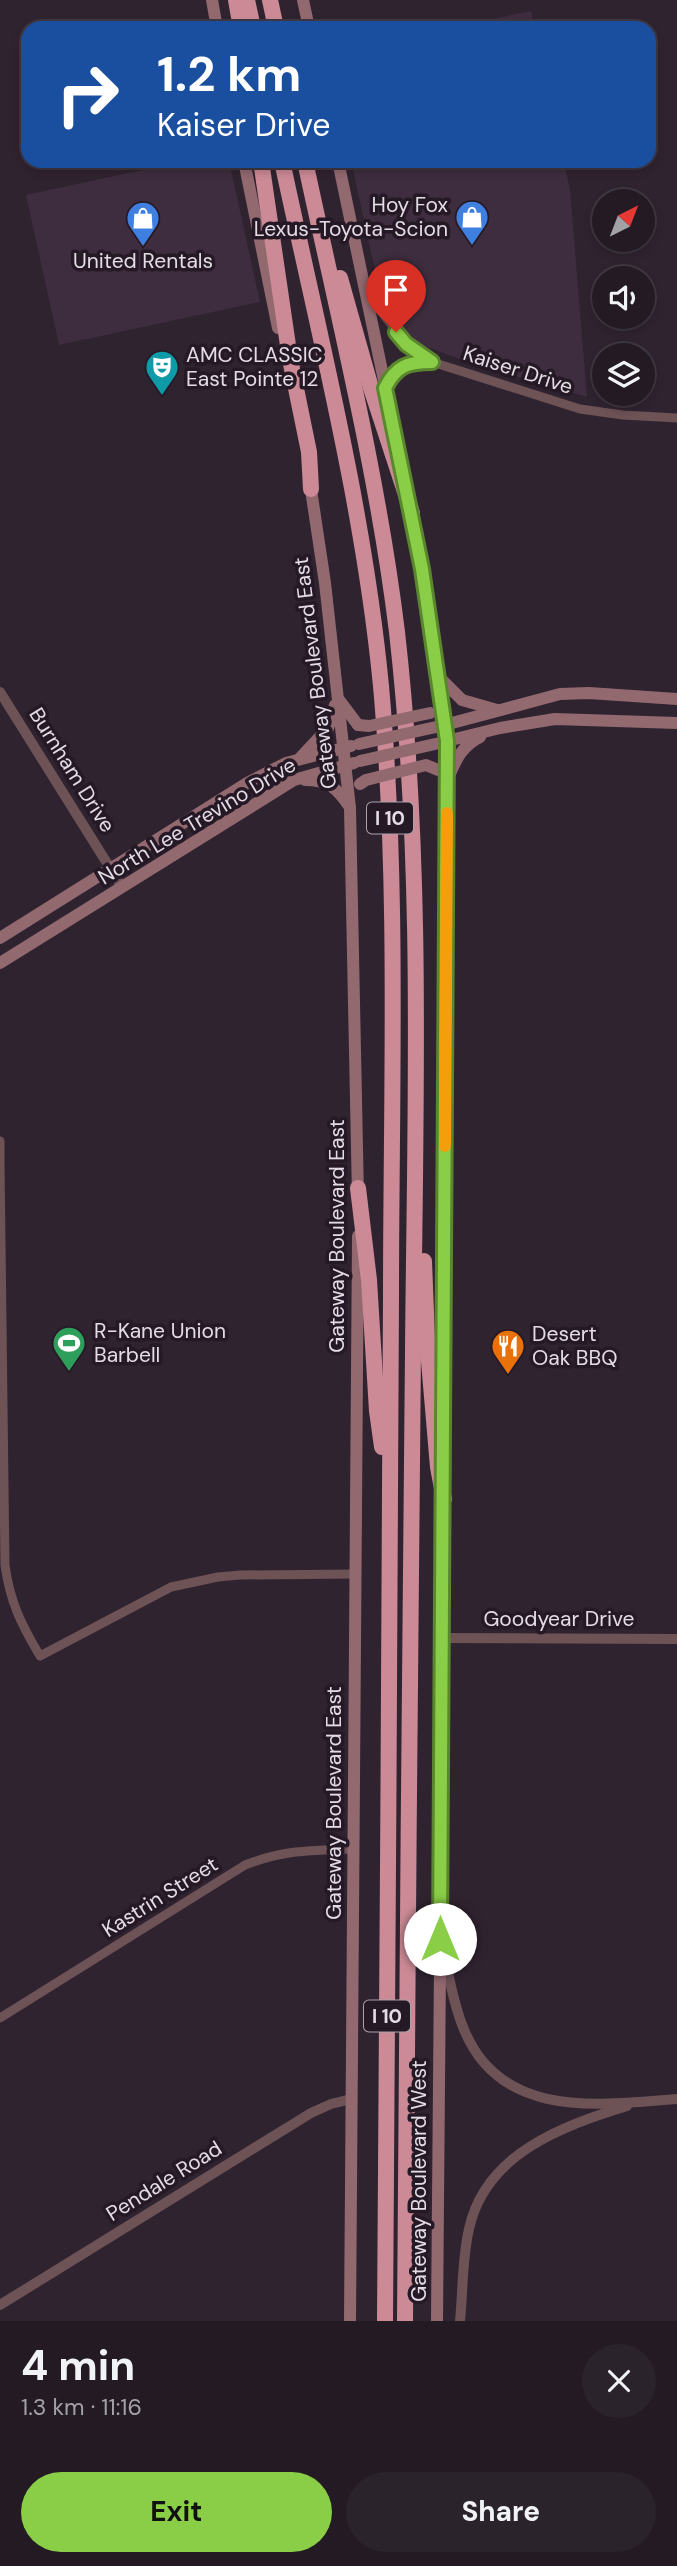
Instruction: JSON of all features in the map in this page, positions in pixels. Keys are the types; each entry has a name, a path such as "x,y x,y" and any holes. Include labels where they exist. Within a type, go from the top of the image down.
{"highway":[{"path":"236,0 239,21"},
{"path":"247,0 252,21"},
{"path":"270,0 274,21"},
{"path":"262,168 290,359 309,452 311,489"},
{"name":"I 10","path":"283,168 351,489 370,602 381,685 391,845 385,2321"},
{"name":"I 10","path":"306,168 379,515 397,636 413,838 415,1098 405,2321"},
{"path":"315,168 356,338 412,513"},
{"path":"415,1098 422,1172 427,1338 438,1467 444,1499"},
{"path":"358,1188 370,1292 377,1411 390,1485"}],"main road":[{"path":"212,0 216,21"},
{"path":"303,0 308,21"},
{"name":"Gateway Boulevard East","path":"245,168 311,489 325,583 350,807 358,1188 350,2321"},
{"name":"Gateway Boulevard West","path":"339,168 412,513 441,694 441,743 447,781 437,2321"},
{"path":"438,676 463,700 498,710"},
{"name":"North Lee Trevino Drive","path":"0,938 247,783 300,758 440,726 542,698 576,693 677,699"},
{"path":"337,698 358,725 369,726 430,713 437,707 441,694"},
{"path":"300,758 328,728 337,698"},
{"name":"North Lee Trevino Drive","path":"0,964 295,780 360,761 535,721 573,718 677,723"},
{"path":"350,807 360,784 366,780 426,765 438,770 447,781 456,758 469,743 500,728"},
{"path":"295,780 320,780 328,783 341,794 350,807"}],"street":[{"name":"Kaiser Drive","path":"366,292 406,344 432,362 580,409 677,418"},
{"name":"Kaiser Drive","path":"385,388 391,376 401,366 414,362 432,362"},
{"name":"Burnham Drive","path":"0,692 122,887"},
{"path":"0,1141 5,1565 7,1584 18,1619 40,1656 171,1587 240,1574 355,1574"},
{"name":"Goodyear Drive","path":"442,1638 677,1639"},
{"name":"Kastrin Street","path":"0,2018 245,1865 279,1853 353,1849"},
{"path":"440,1939 463,2027 472,2046 494,2071 520,2090 548,2101 577,2104 677,2099"},
{"name":"Pendale Road","path":"0,2305 311,2113 351,2099"},
{"path":"460,2321 468,2230 485,2189 495,2176 512,2158 539,2141 572,2125 643,2101"}],"shaded area":[{"path":"531,11 533,21 483,21"},
{"name":"United Rentals","path":"151,168 231,168 260,302 59,345 26,195"},
{"name":"Hoy Fox Lexus-Toyota-Scion","path":"353,168 565,168 570,190 587,397 470,363 416,343 382,303"}],"slow traffic":[{"path":"445,1146 447,813"}],"place":[{"name":"Hoy Fox Lexus-Toyota-Scion","path":"472,247"},
{"name":"United Rentals","path":"143,248"},
{"name":"AMC CLASSIC East Pointe 12","path":"162,397"},
{"name":"R-Kane Union Barbell","path":"69,1373"},
{"name":"Desert Oak BBQ","path":"508,1376"}],"route":[{"path":"396,332 406,344 432,362 406,363 391,376 385,388 422,569 447,741 440,1939"}]}
